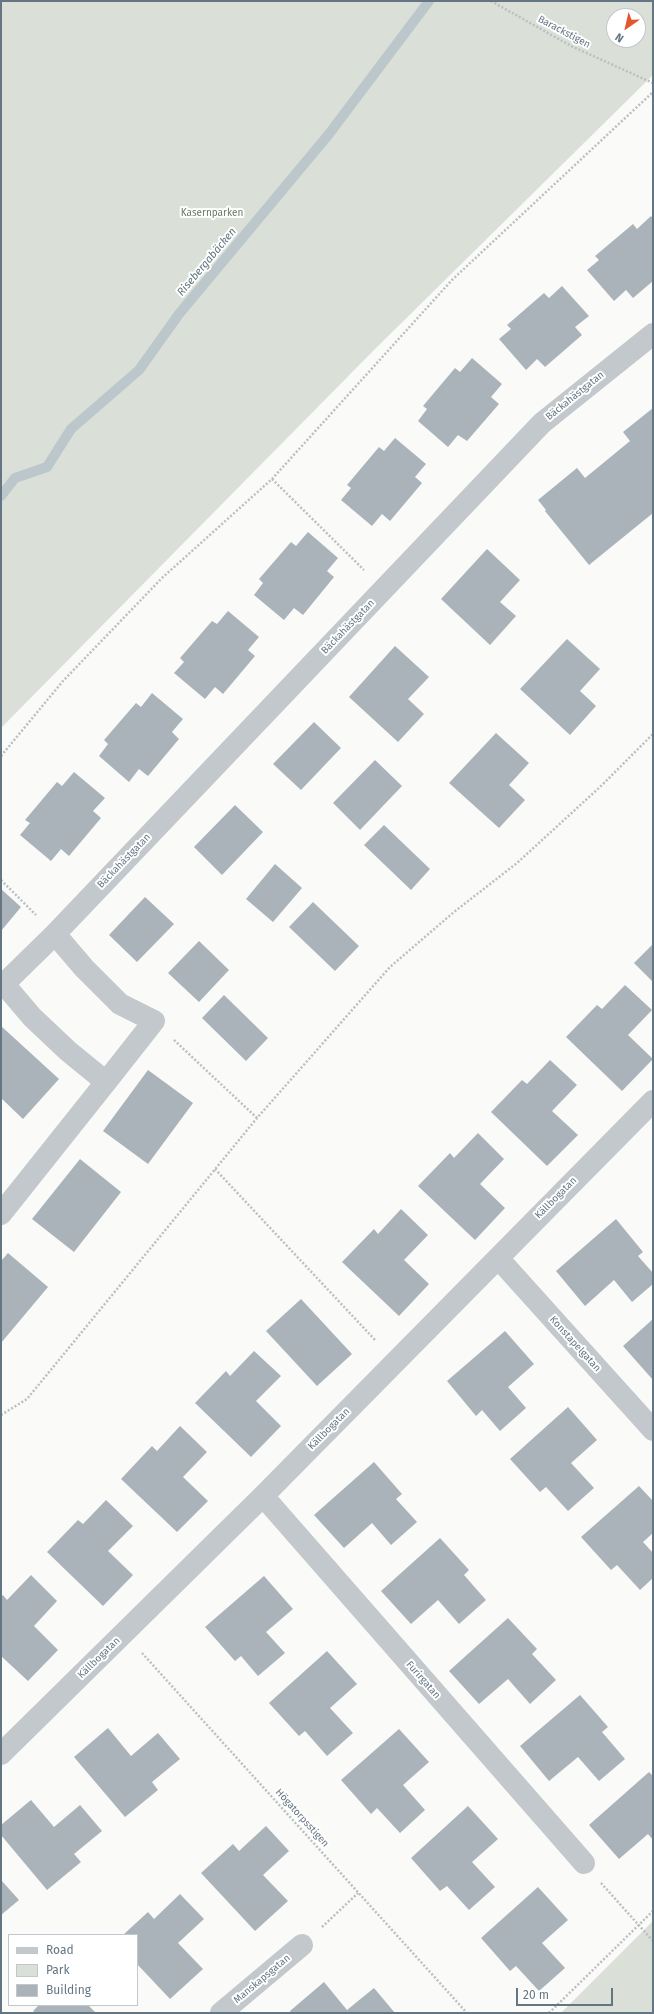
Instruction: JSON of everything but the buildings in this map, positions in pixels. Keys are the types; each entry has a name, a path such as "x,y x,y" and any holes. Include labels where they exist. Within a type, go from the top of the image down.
{"street":[{"name":"Bäckahästgatan","path":"106,1082 68,1051 32,1017 3,985 55,934 542,423 653,334"},
{"path":"1,1214 154,1021 120,1004 84,968 55,934"},
{"name":"Källbogatan","path":"1,1754 263,1496 653,1101"},
{"name":"Konstapelgatan","path":"498,1258 653,1430"},
{"name":"Furirgatan","path":"263,1496 584,1863"},
{"name":"Manskapsgatan","path":"221,2013 302,1945"}],"path":[{"name":"Barackstigen","path":"491,1 571,46 653,83"},
{"path":"1,756 63,681 162,578 272,479 452,280 653,92"},
{"path":"272,479 384,589"},
{"path":"1,1415 27,1399 257,1118 390,967 454,912 517,863 600,787 653,734"},
{"path":"1,880 55,934"},
{"path":"154,1021 257,1118"},
{"path":"215,1169 396,1362"},
{"name":"Högatorpsstigen","path":"124,1634 467,2013"},
{"path":"584,1863 653,1941"},
{"path":"302,1945 358,1892"},
{"path":"549,2013 653,1911"}],"green space":[{"name":"Kasernparken","path":"1,1 653,1 653,75 374,350 1,728"},
{"path":"653,1921 653,2013 561,2013"}],"waterway":[{"name":"Risebergabäcken","path":"1,496 15,478 47,467 71,429 139,370 179,314 329,134 429,1"}]}
